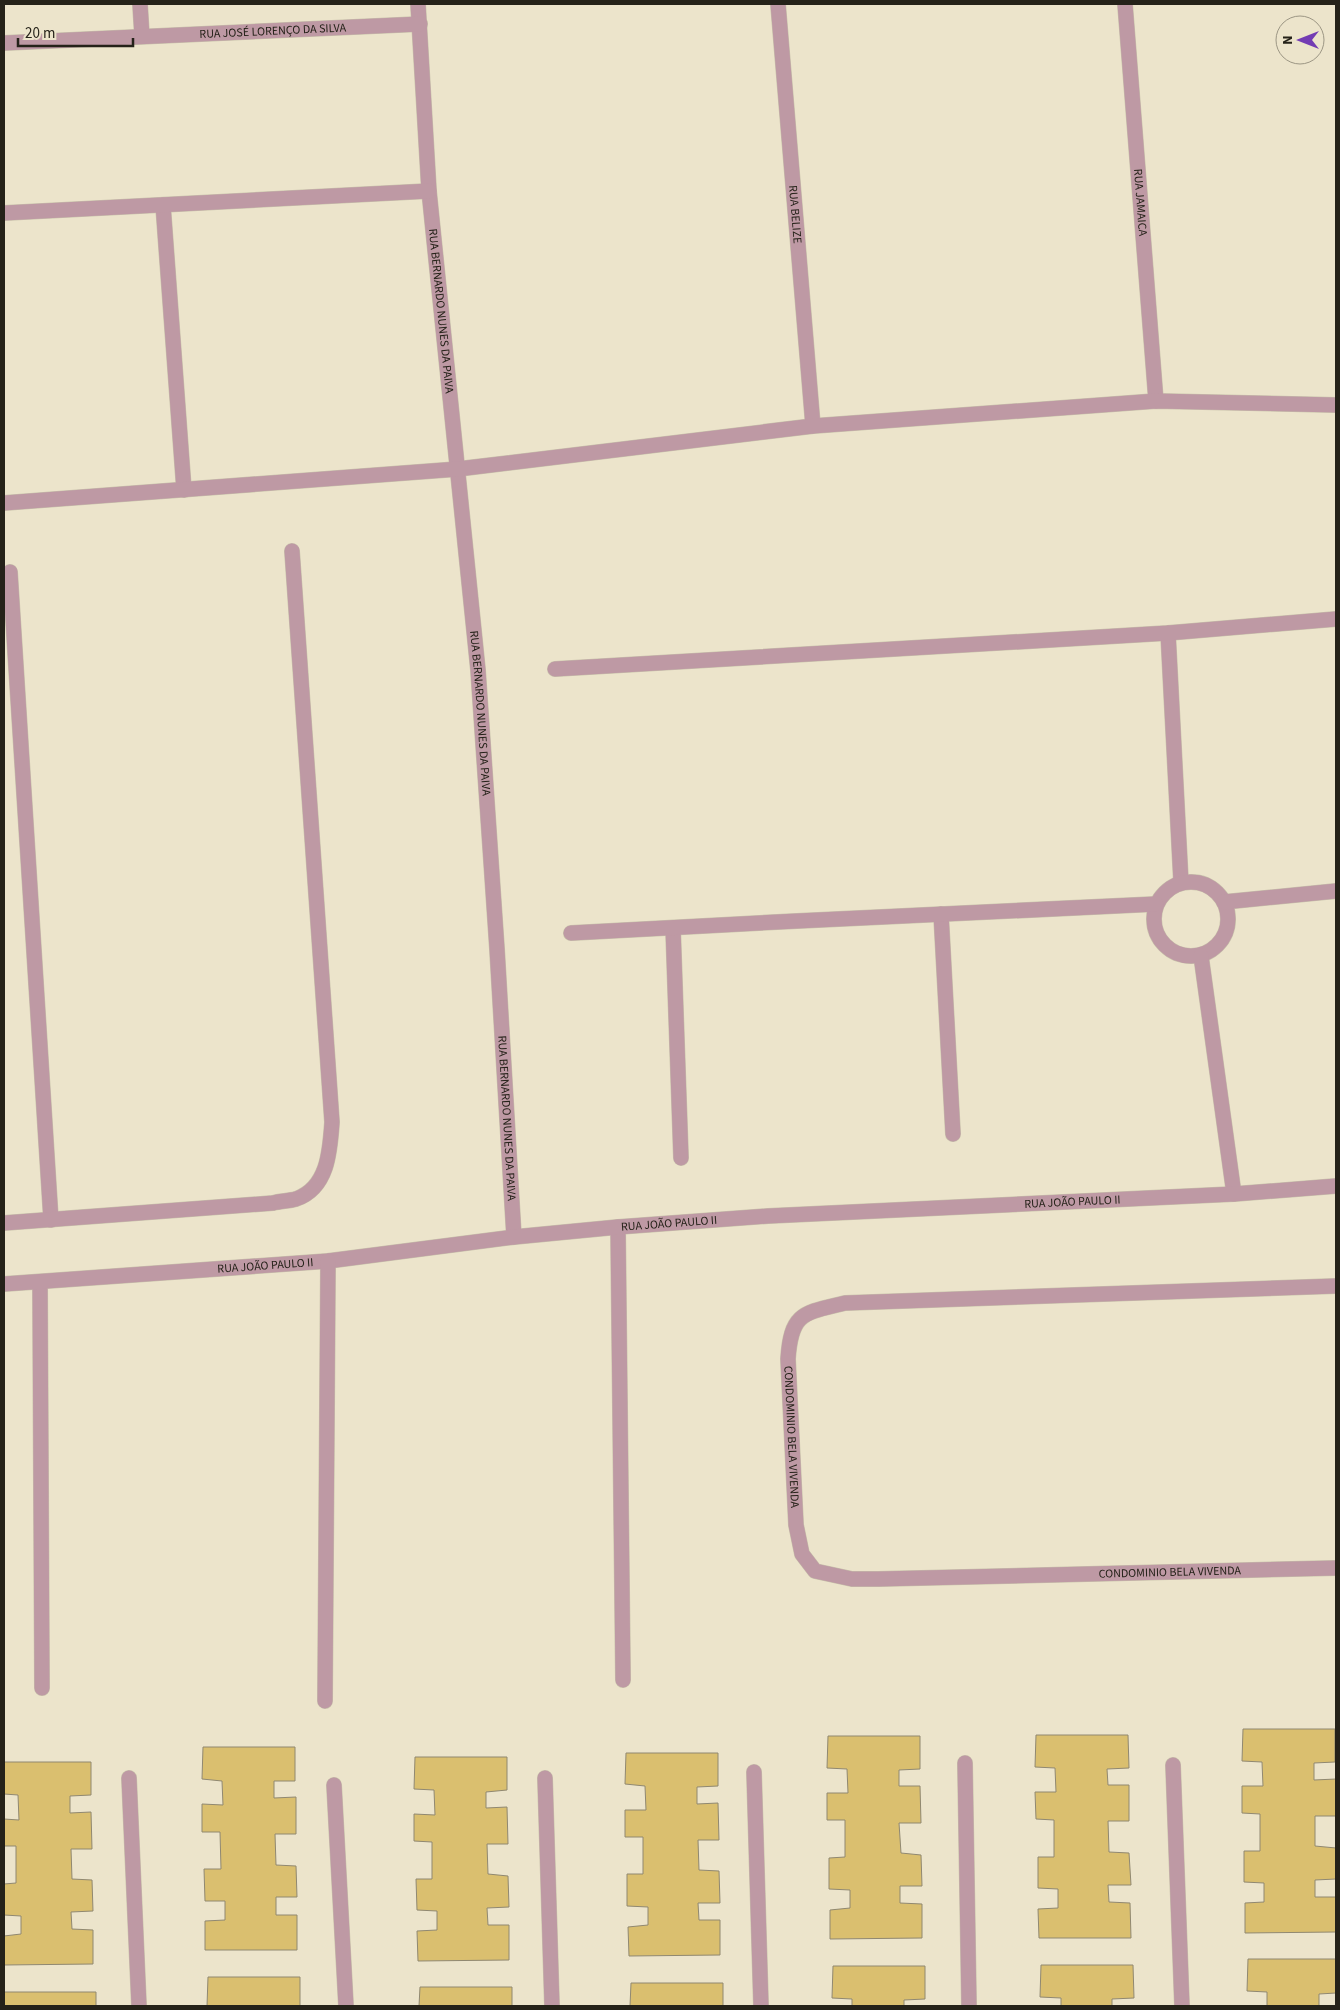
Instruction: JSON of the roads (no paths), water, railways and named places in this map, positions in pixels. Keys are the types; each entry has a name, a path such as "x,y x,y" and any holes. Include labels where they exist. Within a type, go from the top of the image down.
{"street":[{"path":"140,4 142,36"},
{"name":"RUA BERNARDO NUNES DA PAIVA","path":"418,4 429,191 479,690 497,939 514,1237"},
{"name":"RUA BELIZE","path":"778,4 813,426"},
{"name":"RUA JAMAICA","path":"1125,4 1156,401"},
{"name":"RUA JOSÉ LORENÇO DA SILVA","path":"4,43 420,24"},
{"path":"4,213 429,191"},
{"path":"163,205 184,490"},
{"path":"4,504 458,469 813,426 1156,401 1336,405"},
{"path":"4,1224 273,1203 297,1199 313,1189 324,1173 330,1152 332,1122 292,551"},
{"path":"10,572 51,1220"},
{"path":"555,669 1168,633 1336,619"},
{"path":"1168,633 1181,882"},
{"path":"1181,882 1198,882 1214,889 1224,902 1229,918 1226,935 1216,948 1201,956 1184,957 1168,950 1157,937 1153,921 1156,904 1166,891 1181,882"},
{"path":"1224,902 1336,891"},
{"path":"571,933 1156,904"},
{"path":"941,914 953,1134"},
{"path":"672,928 681,1158"},
{"path":"1201,956 1234,1194"},
{"name":"RUA JOÃO PAULO II","path":"4,1284 40,1283 328,1261 514,1237 618,1227 768,1216 1234,1194 1336,1186"},
{"path":"618,1227 624,1680"},
{"path":"325,1701 328,1261"},
{"path":"40,1283 42,1688"},
{"name":"CONDOMINIO BELA VIVENDA","path":"1336,1286 844,1304 809,1312 797,1323 790,1337 788,1359 796,1525 802,1554 815,1571 852,1579 878,1579 1336,1568"},
{"path":"965,1763 969,2006"},
{"path":"1173,1765 1182,2006"},
{"path":"754,1772 761,2006"},
{"path":"129,1778 139,2006"},
{"path":"545,1778 552,2006"},
{"path":"334,1785 346,2006"}]}
